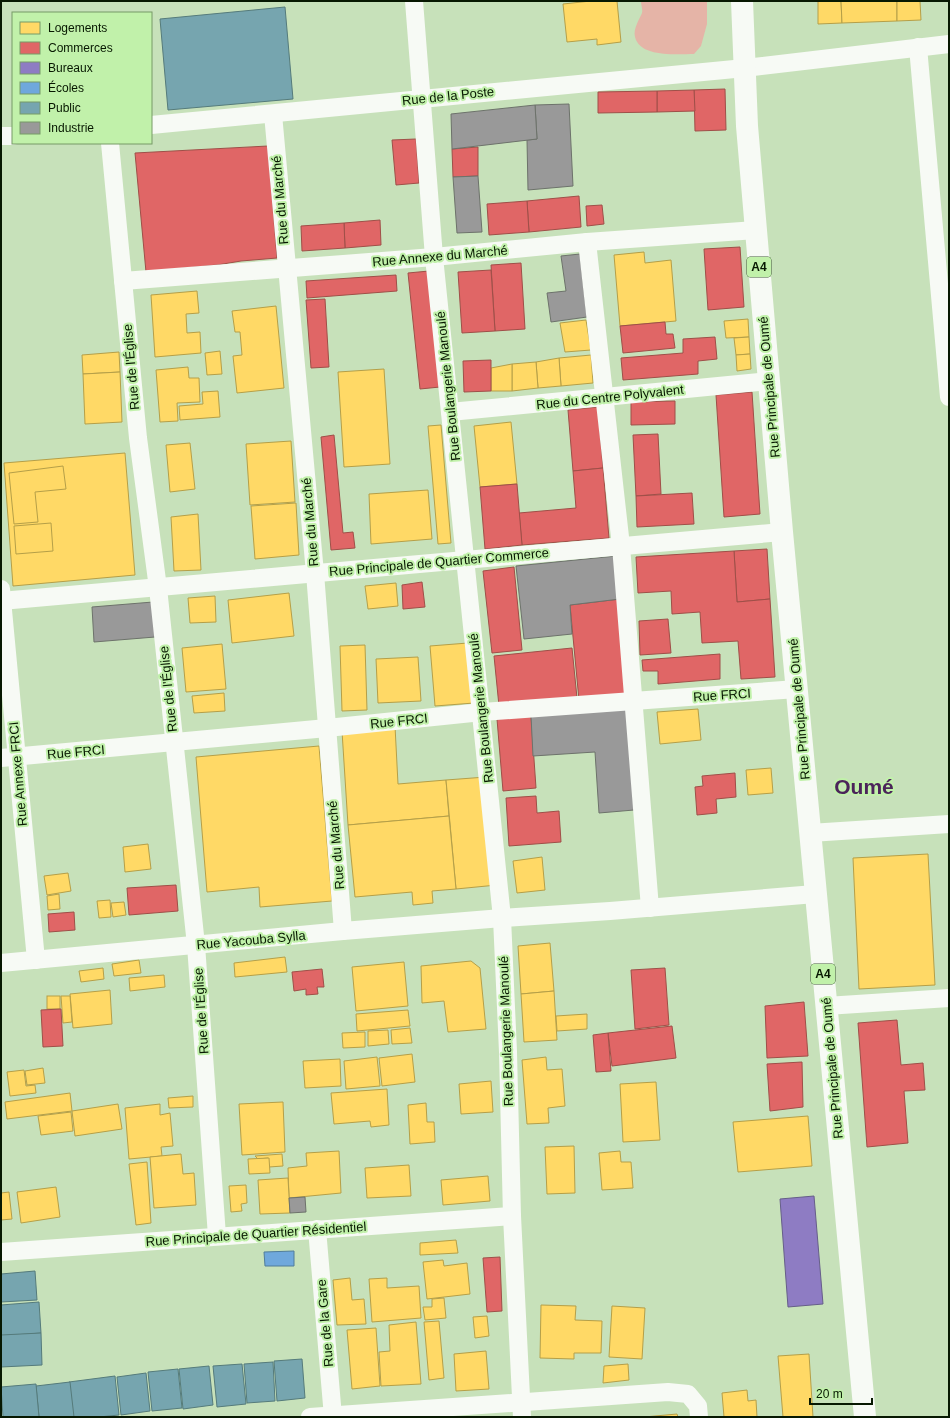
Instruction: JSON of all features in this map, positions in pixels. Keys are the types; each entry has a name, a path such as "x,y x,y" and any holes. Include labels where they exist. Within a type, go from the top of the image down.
{"main road":[{"name":"Rue Principale de Oumé","path":"742,1 747,126 782,532 865,1417"}],"street":[{"name":"Rue Boulangerie Manoulé","path":"414,1 434,257 502,918 508,1052 512,1216 521,1410"},
{"name":"Rue de la Poste","path":"152,125 745,68 949,44"},
{"path":"918,47 948,362 949,397"},
{"name":"Rue du Marché","path":"273,114 314,573 343,931"},
{"path":"1,136 12,136"},
{"name":"Rue de l'Église","path":"110,144 138,438 158,588 196,945 218,1236"},
{"name":"Rue Annexe du Marché","path":"123,281 434,257 587,242 756,230"},
{"path":"587,242 621,546 650,908"},
{"name":"Rue du Centre Polyvalent","path":"450,412 769,381"},
{"name":"Rue Principale de Quartier Commerce","path":"1,597 158,588 466,559 782,532"},
{"name":"Rue Annexe FRCI","path":"1,597 9,758 36,960"},
{"name":"Rue FRCI","path":"9,758 482,712 797,689"},
{"path":"810,833 949,824"},
{"name":"Rue Yacouba Sylla","path":"1,963 343,931 815,894"},
{"path":"826,1006 949,998"},
{"name":"Rue Principale de Quartier Résidentiel","path":"1,1252 512,1216"},
{"name":"Rue de la Gare","path":"317,1229 333,1416"},
{"path":"310,1417 521,1410 668,1392 688,1394 698,1406 699,1417"}],"shaded area":[{"path":"641,1 707,1 707,24 701,46 694,54 660,53 644,49 638,44 635,37 636,28 642,12"}],"building: Logements":[{"path":"591,1 617,1 621,42 597,45 597,39 567,42 563,4"},
{"path":"818,1 841,1 842,23 818,24"},
{"path":"841,1 897,1 897,21 842,23"},
{"path":"897,1 920,1 921,20 897,21"},
{"path":"644,252 645,263 671,260 676,321 620,326 614,255"},
{"path":"197,291 199,313 186,314 187,333 200,332 201,353 155,357 151,295"},
{"path":"276,306 284,388 237,393 233,356 242,355 240,332 235,332 232,311"},
{"path":"748,319 749,337 726,338 724,321"},
{"path":"586,320 591,350 565,352 560,323"},
{"path":"749,337 750,354 736,355 734,338"},
{"path":"220,351 222,374 207,375 205,353"},
{"path":"119,352 120,372 83,374 82,355"},
{"path":"750,354 751,369 737,371 736,355"},
{"path":"591,355 593,383 561,386 559,358"},
{"path":"559,358 561,386 538,388 536,362"},
{"path":"536,362 538,388 512,391 512,364"},
{"path":"512,364 512,391 491,391 491,368"},
{"path":"188,367 189,378 199,378 200,402 177,403 178,421 160,422 156,370"},
{"path":"384,369 390,464 344,467 338,372"},
{"path":"120,372 122,422 85,424 83,374"},
{"path":"218,391 220,417 180,420 179,406 203,404 202,392"},
{"path":"511,422 517,484 480,487 474,426"},
{"path":"441,425 451,543 438,544 428,426"},
{"path":"291,441 295,502 250,505 246,444"},
{"path":"190,443 195,489 170,492 166,445"},
{"path":"125,453 135,575 13,586 4,463"},
{"path":"63,466 66,489 35,492 38,522 14,524 9,473"},
{"path":"428,490 432,539 371,544 369,494"},
{"path":"296,503 299,555 255,559 251,506"},
{"path":"198,514 201,570 174,571 171,517"},
{"path":"51,523 53,551 16,554 14,526"},
{"path":"396,583 398,606 368,609 365,586"},
{"path":"289,593 294,636 232,643 228,600"},
{"path":"215,596 216,622 190,623 188,598"},
{"path":"468,643 474,703 435,706 430,646"},
{"path":"222,644 226,689 186,692 182,648"},
{"path":"365,645 367,710 342,711 340,646"},
{"path":"418,657 421,701 378,703 376,659"},
{"path":"224,693 225,711 194,713 192,696"},
{"path":"698,709 701,740 660,744 657,712"},
{"path":"395,726 398,784 446,780 449,816 348,825 342,731"},
{"path":"319,746 332,901 260,907 259,887 207,892 196,757"},
{"path":"771,768 773,793 748,795 746,770"},
{"path":"486,777 497,885 456,889 446,780"},
{"path":"449,816 456,889 432,891 433,903 413,905 412,892 355,897 348,825"},
{"path":"148,844 151,869 125,872 123,847"},
{"path":"928,854 935,985 859,989 853,858"},
{"path":"542,857 545,890 517,893 513,861"},
{"path":"68,873 71,891 47,895 44,876"},
{"path":"59,894 60,909 48,910 47,896"},
{"path":"110,900 111,917 99,918 97,901"},
{"path":"124,902 126,915 113,917 111,903"},
{"path":"550,943 554,991 521,994 518,946"},
{"path":"285,957 287,972 235,977 234,963"},
{"path":"139,960 141,973 114,976 112,964"},
{"path":"471,961 480,968 486,1029 448,1032 444,1001 422,1003 421,966"},
{"path":"404,962 408,1006 356,1011 352,967"},
{"path":"103,968 104,979 81,982 79,971"},
{"path":"164,975 165,987 130,991 129,978"},
{"path":"110,990 112,1024 73,1028 70,994"},
{"path":"554,991 557,1040 524,1042 521,994"},
{"path":"47,996 60,996 60,1009 47,1009"},
{"path":"61,996 70,996 72,1022 63,1023"},
{"path":"408,1010 410,1026 357,1031 356,1014"},
{"path":"587,1014 587,1029 557,1031 556,1016"},
{"path":"410,1028 412,1043 392,1044 391,1030"},
{"path":"388,1030 389,1044 368,1046 368,1031"},
{"path":"365,1032 365,1047 343,1048 342,1033"},
{"path":"412,1054 415,1082 382,1086 379,1058"},
{"path":"377,1057 380,1086 346,1089 344,1061"},
{"path":"546,1057 547,1070 562,1069 565,1106 548,1108 549,1123 527,1124 522,1060"},
{"path":"340,1059 341,1086 305,1088 303,1061"},
{"path":"43,1068 45,1083 27,1085 25,1071"},
{"path":"24,1070 26,1086 35,1085 36,1093 10,1096 7,1072"},
{"path":"491,1081 493,1112 461,1114 459,1084"},
{"path":"656,1082 660,1140 623,1142 620,1084"},
{"path":"387,1089 389,1125 371,1127 370,1121 334,1124 331,1093"},
{"path":"70,1093 72,1111 7,1119 5,1102"},
{"path":"193,1096 193,1107 169,1108 168,1098"},
{"path":"283,1102 285,1152 242,1155 239,1104"},
{"path":"426,1103 427,1122 434,1122 435,1142 410,1144 408,1105"},
{"path":"118,1104 122,1129 75,1136 72,1111"},
{"path":"160,1104 160,1115 170,1113 173,1146 161,1147 162,1156 129,1159 125,1108"},
{"path":"71,1112 73,1131 41,1135 38,1116"},
{"path":"808,1116 812,1166 738,1172 733,1122"},
{"path":"574,1146 575,1193 547,1194 545,1147"},
{"path":"339,1151 341,1193 289,1198 288,1168 307,1166 306,1153"},
{"path":"620,1151 621,1162 631,1162 633,1188 602,1190 599,1153"},
{"path":"181,1154 183,1174 194,1173 196,1205 154,1208 150,1157"},
{"path":"282,1154 283,1166 269,1167 268,1158 258,1159 255,1156"},
{"path":"269,1158 270,1173 249,1174 248,1159"},
{"path":"147,1162 151,1223 136,1225 129,1164"},
{"path":"409,1165 411,1196 367,1198 365,1168"},
{"path":"488,1176 490,1201 443,1205 441,1180"},
{"path":"288,1178 290,1213 260,1214 258,1180"},
{"path":"246,1185 247,1203 241,1204 242,1211 231,1212 229,1186"},
{"path":"56,1187 60,1217 21,1223 17,1192"},
{"path":"9,1192 12,1219 1,1220 1,1193"},
{"path":"456,1240 458,1253 420,1255 420,1243"},
{"path":"443,1260 444,1266 467,1263 470,1294 427,1299 423,1262"},
{"path":"350,1278 352,1300 364,1299 366,1324 337,1325 333,1280"},
{"path":"387,1278 387,1288 419,1286 421,1318 372,1322 369,1279"},
{"path":"444,1298 446,1318 425,1320 423,1307 432,1307 432,1299"},
{"path":"541,1305 576,1306 575,1320 602,1321 601,1353 574,1353 574,1359 540,1358"},
{"path":"612,1306 645,1308 642,1359 609,1357"},
{"path":"487,1316 489,1336 475,1338 473,1317"},
{"path":"439,1321 444,1378 429,1380 424,1322"},
{"path":"416,1322 421,1384 381,1386 379,1352 390,1351 389,1325"},
{"path":"376,1328 380,1386 352,1389 347,1330"},
{"path":"486,1351 489,1389 456,1391 454,1354"},
{"path":"809,1354 813,1417 783,1417 778,1356"},
{"path":"628,1364 629,1380 603,1383 604,1366"},
{"path":"747,1390 748,1401 756,1400 757,1417 724,1417 722,1393"},
{"path":"677,1414 678,1417 644,1417"}],"building: Commerces":[{"path":"725,89 726,130 695,131 694,90"},
{"path":"694,90 695,111 657,112 657,91"},
{"path":"657,91 657,112 598,113 598,92"},
{"path":"416,139 419,183 396,185 392,140"},
{"path":"268,146 277,258 146,272 135,153"},
{"path":"478,147 478,176 453,177 452,149"},
{"path":"579,196 581,227 529,232 527,201"},
{"path":"527,201 529,232 489,235 487,204"},
{"path":"602,205 604,224 587,226 586,206"},
{"path":"380,220 381,245 345,248 344,223"},
{"path":"344,223 345,248 302,251 301,226"},
{"path":"740,247 744,307 708,310 704,249"},
{"path":"521,263 525,329 495,331 491,265"},
{"path":"491,270 495,331 462,333 458,272"},
{"path":"429,271 440,387 420,389 408,273"},
{"path":"396,275 397,291 307,298 306,281"},
{"path":"325,299 329,367 311,368 306,300"},
{"path":"665,322 666,334 673,334 675,348 623,353 620,326"},
{"path":"715,337 717,359 698,361 698,374 623,380 621,358 683,353 683,339"},
{"path":"491,360 491,391 464,392 463,361"},
{"path":"752,392 760,514 724,517 716,395"},
{"path":"675,401 675,424 631,425 631,402"},
{"path":"598,407 603,468 573,471 568,410"},
{"path":"658,434 661,494 636,496 633,435"},
{"path":"334,435 343,533 353,532 355,548 331,550 321,437"},
{"path":"603,468 609,538 522,545 519,513 576,508 573,471"},
{"path":"517,484 522,545 485,549 480,487"},
{"path":"692,493 694,524 637,527 636,496"},
{"path":"767,549 770,599 737,602 734,551"},
{"path":"734,551 737,602 770,599 775,677 741,679 738,641 702,643 700,612 672,614 671,591 638,593 636,557"},
{"path":"514,567 522,650 492,653 483,571"},
{"path":"422,582 425,607 403,609 402,585"},
{"path":"620,599 630,695 579,700 570,605"},
{"path":"668,619 671,653 640,655 639,621"},
{"path":"572,648 577,698 499,706 494,656"},
{"path":"720,654 720,679 658,684 658,671 643,671 642,660"},
{"path":"531,716 536,788 503,791 497,719"},
{"path":"735,773 736,797 716,799 717,813 697,815 695,787 703,786 702,776"},
{"path":"536,796 537,813 559,811 561,842 509,846 506,798"},
{"path":"176,885 178,911 129,915 127,888"},
{"path":"74,912 75,930 49,932 48,914"},
{"path":"665,968 669,1025 635,1029 631,970"},
{"path":"322,969 324,987 317,987 318,994 306,995 306,989 294,991 292,972"},
{"path":"804,1002 808,1056 767,1058 765,1006"},
{"path":"61,1009 63,1046 43,1047 41,1010"},
{"path":"897,1020 901,1065 923,1063 925,1090 904,1091 908,1143 867,1147 858,1023"},
{"path":"672,1026 676,1058 612,1066 608,1033"},
{"path":"608,1033 611,1071 596,1072 593,1035"},
{"path":"802,1062 803,1107 770,1111 767,1064"},
{"path":"500,1257 502,1311 487,1312 483,1258"}],"building: Bureaux":[{"path":"814,1196 823,1304 788,1307 780,1199"}],"building: Écoles":[{"path":"294,1251 294,1266 265,1266 264,1252"}],"building: Public":[{"path":"285,7 293,99 168,110 160,19"},
{"path":"35,1271 37,1300 1,1302 1,1274"},
{"path":"39,1302 41,1333 1,1336 1,1305"},
{"path":"41,1333 42,1365 1,1367 1,1335"},
{"path":"302,1359 305,1398 277,1401 274,1361"},
{"path":"273,1362 275,1401 247,1403 244,1364"},
{"path":"242,1364 246,1404 217,1407 213,1366"},
{"path":"209,1366 213,1405 183,1409 179,1369"},
{"path":"178,1369 182,1408 152,1411 148,1372"},
{"path":"146,1373 150,1411 121,1415 117,1377"},
{"path":"115,1376 119,1415 73,1417 69,1382"},
{"path":"70,1382 74,1417 39,1417 36,1386"},
{"path":"36,1384 39,1417 3,1417 1,1387"}],"building: Industrie":[{"path":"569,104 573,186 528,190 527,140 537,139 535,105"},
{"path":"535,105 537,139 452,149 451,114"},
{"path":"478,176 482,232 457,233 453,177"},
{"path":"580,254 587,317 551,322 547,293 566,291 561,256"},
{"path":"616,556 620,599 570,605 572,634 524,639 516,566"},
{"path":"153,602 155,637 94,642 92,607"},
{"path":"627,708 634,810 599,813 595,752 533,756 531,716"},
{"path":"305,1197 306,1212 290,1213 289,1198"}],"district":[{"name":"Oumé","path":"864,786"}]}
